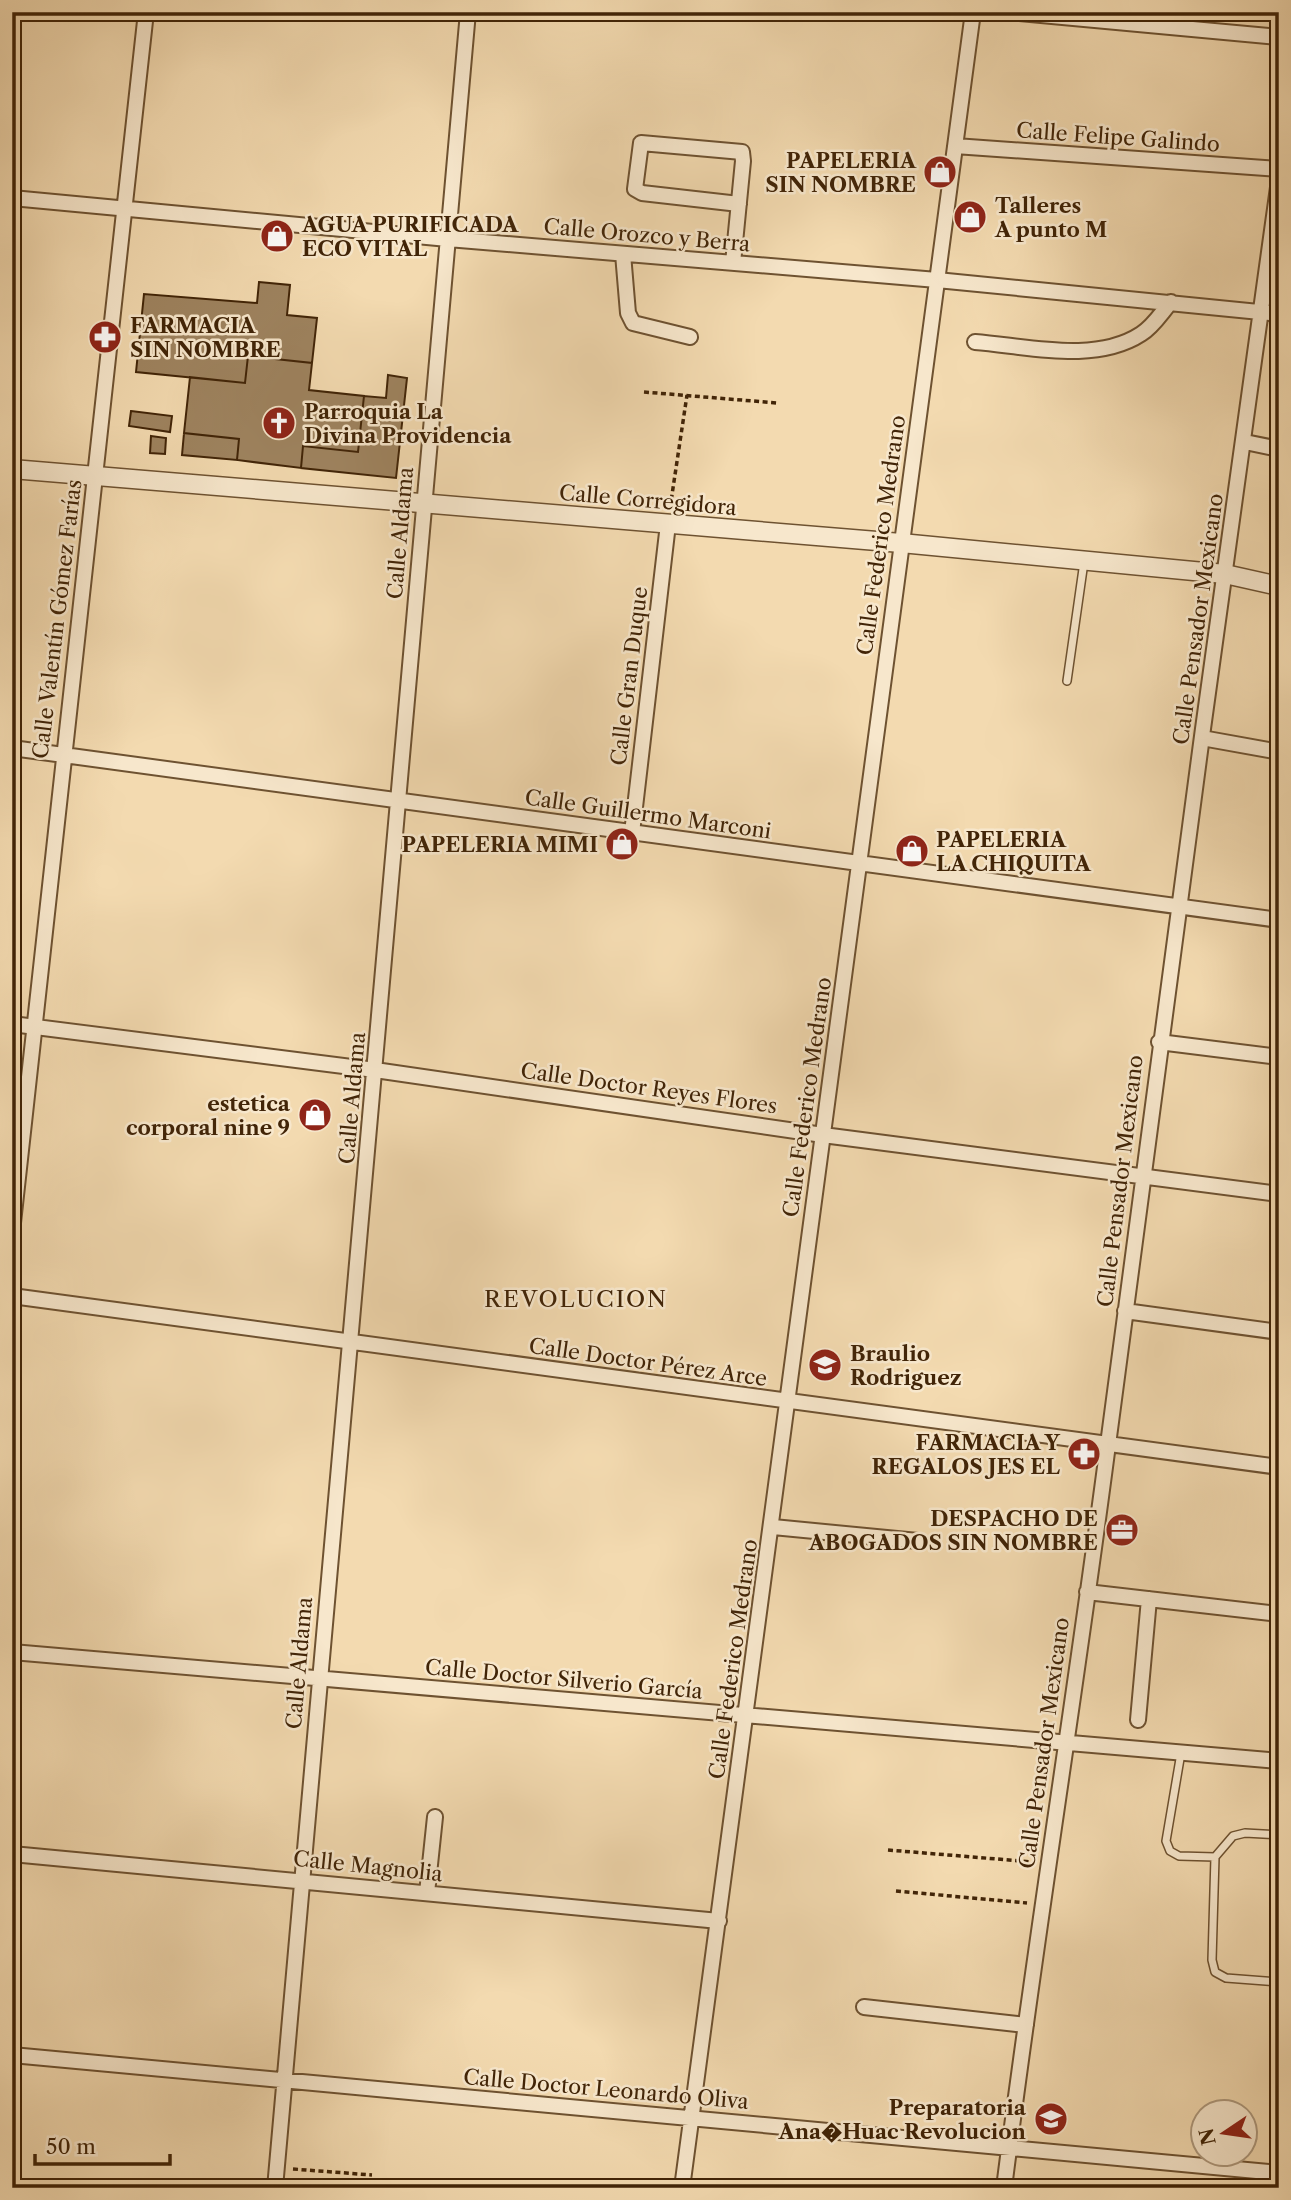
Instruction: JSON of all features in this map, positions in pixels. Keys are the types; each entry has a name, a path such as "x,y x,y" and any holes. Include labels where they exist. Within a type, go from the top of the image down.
{"street":[{"name":"Calle Valentín Gómez Farías","path":"12,1232 36,1027 62,756 146,12"},
{"name":"Calle Aldama","path":"275,2188 303,1881 318,1678 351,1343 468,12"},
{"name":"Calle Federico Medrano","path":"682,2188 773,1527 973,12"},
{"path":"1007,12 1279,37"},
{"path":"733,263 739,204 741,152 641,143 635,189 642,193 739,204"},
{"name":"Calle Felipe Galindo","path":"954,146 1279,169"},
{"name":"Calle Pensador Mexicano","path":"1004,2188 1108,1444 1176,907 1245,442 1279,180"},
{"name":"Calle Orozco y Berra","path":"12,198 448,239 937,280 1279,314"},
{"path":"622,254 628,313 633,323 690,337"},
{"path":"975,342 1080,351 1098,349 1144,333 1171,302"},
{"path":"1245,442 1279,449"},
{"name":"Calle Corregidora","path":"12,470 901,543 1225,574 1279,586"},
{"name":"Calle Gran Duque","path":"632,833 668,524"},
{"path":"1202,738 1279,752"},
{"name":"Calle Guillermo Marconi","path":"12,748 1279,920"},
{"name":"Calle Doctor Reyes Flores","path":"12,1024 375,1070 823,1135 1279,1194"},
{"path":"1159,1042 1279,1057"},
{"name":"Calle Doctor Pérez Arce","path":"12,1296 1279,1467"},
{"path":"1125,1311 1279,1332"},
{"path":"773,1527 918,1541"},
{"path":"1087,1592 1279,1614"},
{"path":"1138,1720 1149,1599"},
{"name":"Calle Doctor Silverio García","path":"12,1652 1279,1761"},
{"path":"427,1893 435,1817"},
{"name":"Calle Magnolia","path":"12,1854 719,1921"},
{"path":"864,2007 1026,2025"},
{"name":"Calle Doctor Leonardo Oliva","path":"12,2055 1279,2174"}],"lane":[{"path":"1067,681 1084,561"},
{"path":"1181,1754 1166,1841 1170,1851 1179,1856 1215,1857"},
{"path":"1279,1835 1233,1836 1215,1857 1212,1960 1215,1972 1226,1978 1279,1982"}],"path":[{"path":"644,392 776,402"},
{"path":"668,524 687,395"},
{"path":"888,1850 1049,1864"},
{"path":"895,1891 1043,1904"},
{"path":"277,2168 372,2175"}],"building":[{"path":"259,282 290,285 287,315 317,318 312,363 248,356 245,383 136,372 144,294 257,303"},
{"path":"248,356 312,363 309,390 364,396 358,452 303,446 301,468 237,460 239,439 184,433 190,377 245,383"},
{"path":"388,375 407,378 396,478 301,468 303,446 358,452 364,396 386,398"},
{"path":"131,411 172,416 170,432 129,426"},
{"path":"184,433 239,439 237,460 182,455"},
{"path":"151,436 166,438 165,454 150,453"}],"place":[{"name":"PAPELERIA SIN NOMBRE","path":"940,172"},
{"name":"Talleres A punto M","path":"970,217"},
{"name":"AGUA PURIFICADA ECO VITAL","path":"277,236"},
{"name":"FARMACIA SIN NOMBRE","path":"105,337"},
{"name":"Parroquia La Divina Providencia","path":"279,423"},
{"name":"PAPELERIA MIMI","path":"622,844"},
{"name":"PAPELERIA LA CHIQUITA","path":"912,851"},
{"name":"estetica corporal nine 9","path":"315,1115"},
{"name":"Braulio Rodriguez","path":"825,1365"},
{"name":"FARMACIA Y REGALOS JES EL","path":"1084,1454"},
{"name":"DESPACHO DE ABOGADOS SIN NOMBRE","path":"1122,1530"},
{"name":"Preparatoria Ana�Huac Revolucion","path":"1051,2119"}],"district":[{"name":"REVOLUCION","path":"576,1299"}]}
